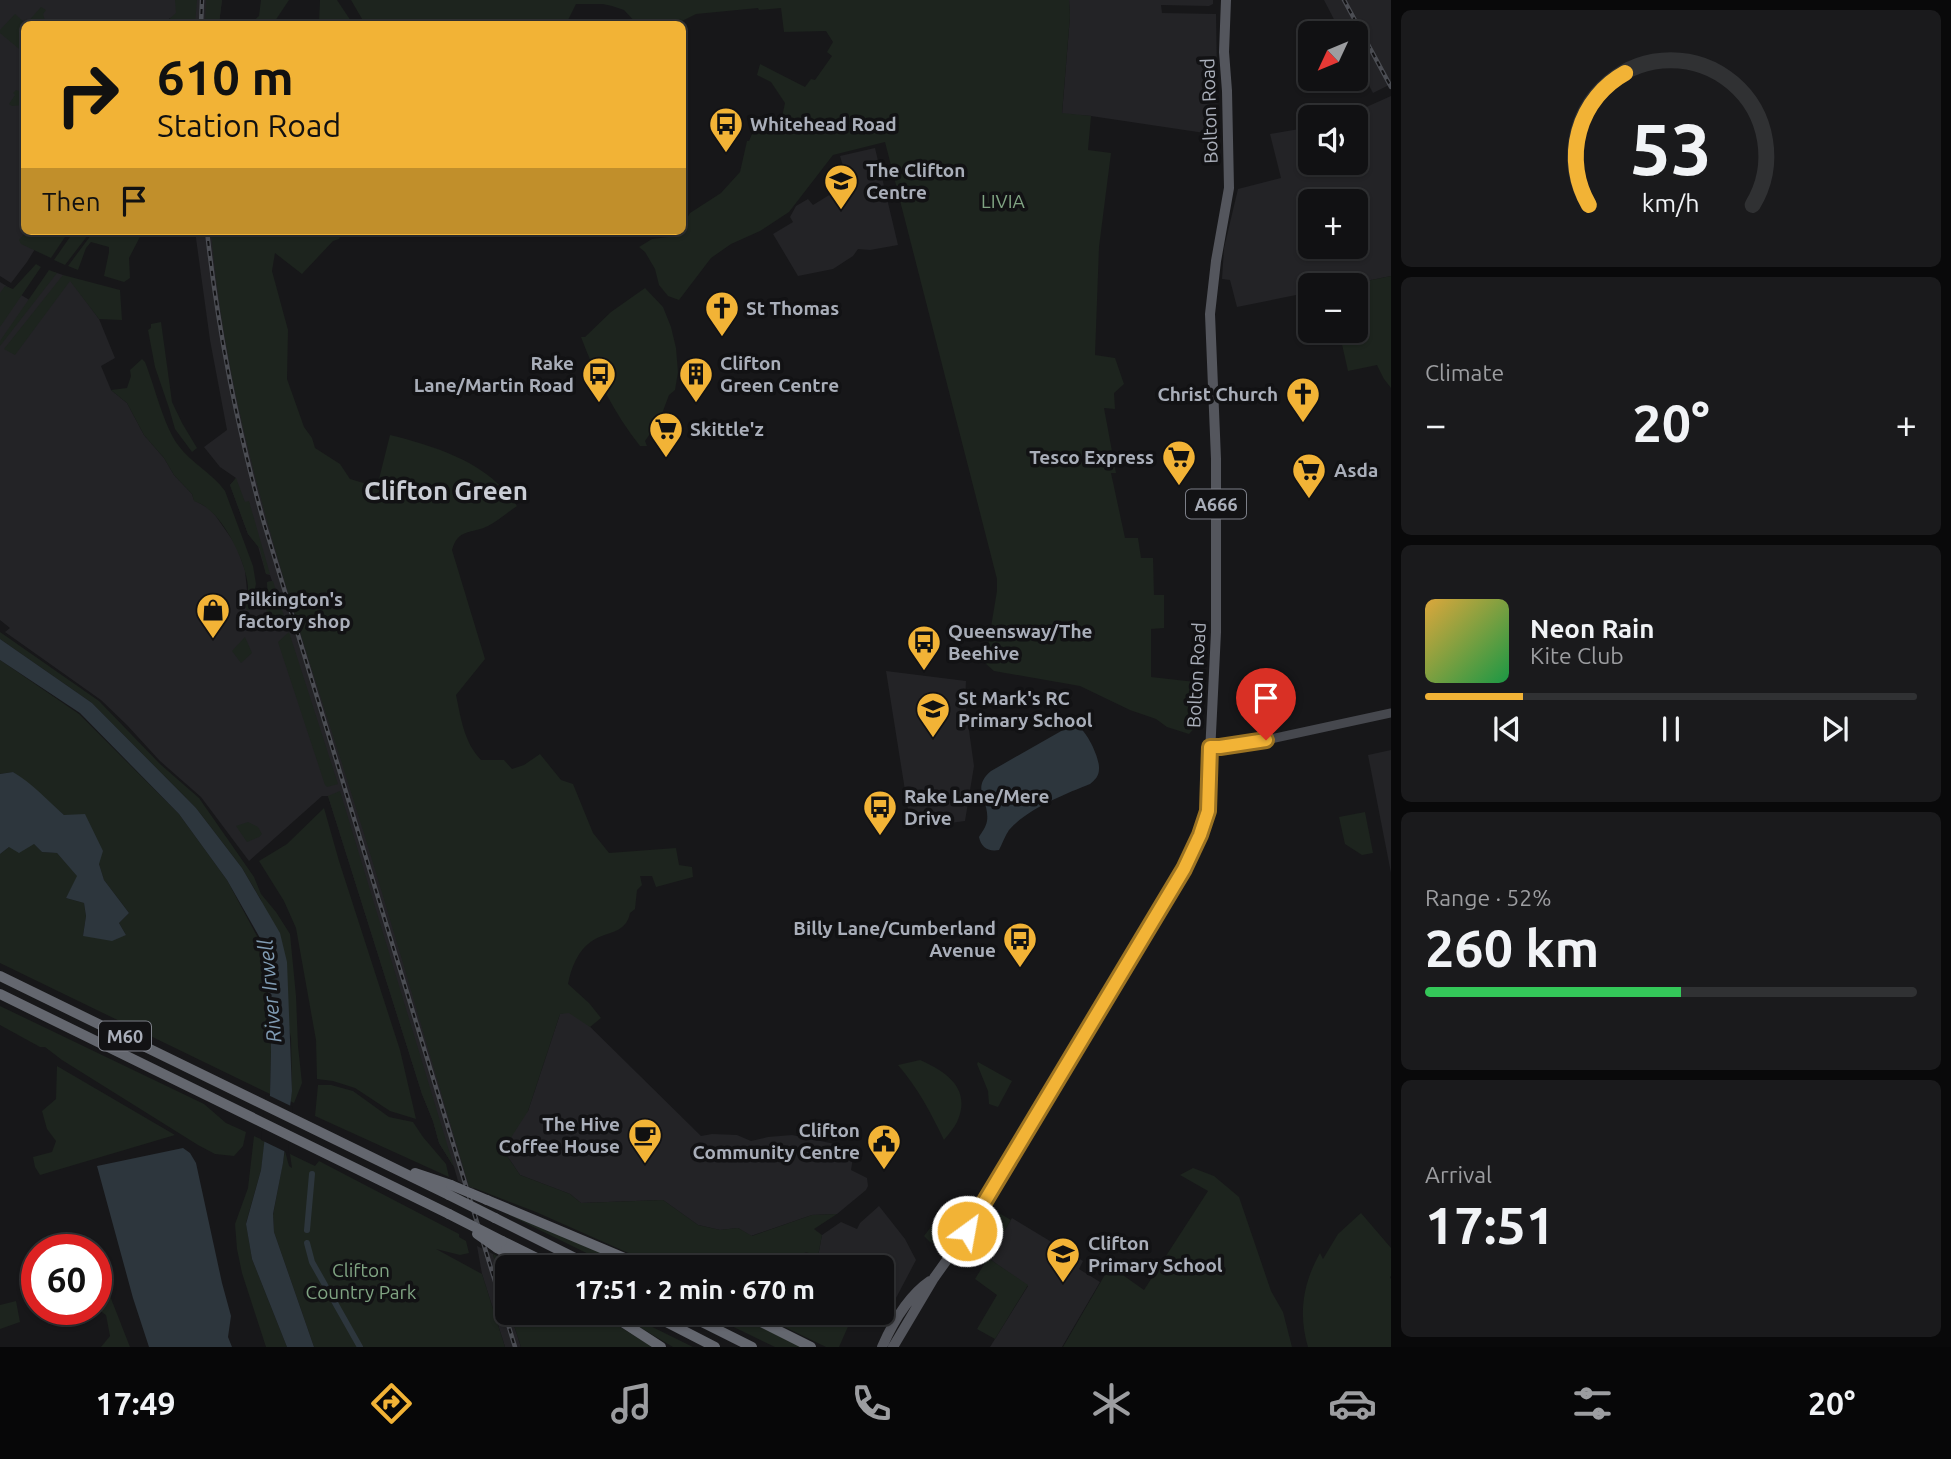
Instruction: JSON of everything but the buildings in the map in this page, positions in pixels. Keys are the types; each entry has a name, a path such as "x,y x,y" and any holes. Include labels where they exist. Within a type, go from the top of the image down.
{"highway":[{"name":"M60","path":"0,976 386,1163 450,1190 486,1200 617,1255"},
{"name":"M60","path":"0,995 449,1214 515,1255"},
{"name":"M60","path":"450,1190 495,1218 569,1255"},
{"name":"M60","path":"500,1244 526,1255"},
{"path":"627,1325 661,1347"},
{"path":"672,1325 715,1347"},
{"path":"708,1325 752,1347"},
{"path":"767,1325 811,1347"}],"main road":[{"name":"Bolton Road","path":"893,1347 934,1278 987,1199 1184,869 1208,811 1216,632 1216,447 1210,314 1229,188 1224,52 1226,0"},
{"path":"1210,747 1266,740 1391,713"},
{"name":"Bolton Road","path":"882,1347 908,1302 918,1289 934,1278"}],"shaded area":[{"path":"0,0 222,0 219,21 174,21 170,18 167,21 21,21 21,235 44,235 11,283 0,276"},
{"path":"1069,0 1213,0 1213,4 1209,6 1161,5 1162,13 1216,14 1218,135 1062,114"},
{"path":"1324,0 1391,0 1391,84 1373,93 1368,84 1368,21 1335,21"},
{"path":"1391,96 1391,276 1368,281 1368,273 1298,273 1298,295 1237,307 1230,280 1222,279 1224,248 1238,189 1281,178 1270,134 1298,129 1298,175 1368,175 1368,106"},
{"name":"The Clifton Centre","path":"875,148 898,245 870,250 858,249 853,256 833,269 798,276 773,234 793,222 790,217 796,206 808,199 813,205 839,189 846,176 840,156"},
{"path":"196,235 216,235 474,1189 458,1181 454,1167 439,1143 328,796 322,796 249,861 201,797 160,761 127,725 101,700 5,632 10,628 0,620 0,282 31,301 54,272 71,281 99,319 115,358 101,366 111,390 127,403 144,435 194,500 215,515 236,545 245,570 247,591 266,595 267,582 272,581 270,575 266,574 258,546 248,534 230,485 236,478 220,467 204,447 227,430 210,340"},
{"name":"St Mark's RC Primary School","path":"886,671 966,681 965,702 974,766 965,821 911,828"},
{"path":"1391,750 1391,873 1368,755"},
{"path":"573,1010 701,1136 737,1135 751,1141 792,1135 849,1147 854,1152 851,1170 867,1178 866,1190 837,1214 812,1215 751,1236 738,1228 720,1230 698,1225 663,1200 581,1203 570,1194 520,1175 503,1150 512,1121 528,1111 560,1014"},
{"path":"879,1206 905,1239 916,1260 896,1298 894,1255 818,1255 822,1235 841,1222 857,1229"},
{"name":"Clifton Primary School","path":"1012,1218 1083,1261 1079,1269 1100,1282 1062,1347 990,1347 1028,1286 988,1258"},
{"path":"477,1246 493,1254 495,1261 495,1315 482,1274"},
{"path":"498,1325 514,1325 521,1347 505,1347"}],"green space":[{"path":"175,0 197,0 195,21 167,21 176,13"},
{"path":"206,0 222,0 219,21 205,21"},
{"path":"261,0 289,0 275,21 253,21 259,16"},
{"path":"320,0 337,0 351,21 319,21"},
{"name":"LIVIA","path":"351,0 1069,0 1062,113 1091,116 1088,150 1111,153 1099,247 1095,355 1115,358 1124,384 1114,393 1115,409 1104,408 1116,473 1111,473 1125,538 1138,538 1141,558 1153,558 1154,595 1164,595 1164,628 1151,629 1151,677 1204,683 1199,723 1189,734 1167,727 1156,719 1130,710 1080,686 994,671 985,663 997,579 885,142 833,155 789,212 711,258 679,300 668,296 659,285 655,269 639,247 652,239 686,235 686,220 690,213 721,193 740,172 747,141 755,127 763,129 782,117 785,103 771,82 757,75 760,64 805,87 811,79 815,80 832,56 827,52 833,42 826,31 784,32 781,8 696,14 682,21 634,21 624,10 603,4 576,4 568,21 363,21"},
{"path":"41,7 46,10 43,14 45,21 29,21"},
{"path":"15,14 23,21 21,50 0,33"},
{"path":"21,88 21,105 12,106 9,104 15,95 13,93"},
{"path":"23,235 66,235 51,258 21,244 19,240"},
{"path":"71,235 88,235 65,265 54,260"},
{"path":"91,235 141,235 129,258 130,278 124,282 104,276 109,247 91,242 78,270 68,266"},
{"path":"211,235 341,235 302,274 275,253 272,271 288,330 287,379 304,427 315,448 340,464 350,479 377,487 390,435 408,440 444,451 477,468 492,478 517,506 488,526 462,535 452,550 485,659 456,695 464,730 471,746 481,760 504,760 512,769 524,765 540,754 561,780 573,784 593,833 609,853 676,848 679,865 692,867 693,877 656,887 652,876 640,876 642,885 637,890 635,909 628,920 615,931 592,941 579,954 568,984 601,1018 590,1027 569,1013 560,1014 528,1111 503,1150 520,1175 570,1194 581,1203 663,1200 698,1225 720,1230 738,1228 752,1236 812,1215 837,1214 814,1229 822,1235 818,1255 805,1252 804,1255 633,1255 469,1186 282,571 245,437 231,369"},
{"path":"36,264 41,267 0,327 0,293 5,286 13,289"},
{"path":"49,270 57,273 0,346 0,341"},
{"path":"63,275 120,290 122,320 99,319 70,281 15,355 4,349"},
{"path":"1391,276 1391,388 1377,365 1348,371 1342,343 1368,343 1368,281"},
{"path":"645,288 663,307 671,327 678,372 675,390 669,395 660,419 645,441 647,446 640,446 606,394 581,337 585,337 611,312"},
{"path":"161,322 172,402 197,448 192,452 175,429 155,367 148,330 151,324"},
{"path":"142,359 168,427 178,445 225,491 253,566 256,584 250,610 246,607 248,586 239,555 222,523 205,506 194,501 192,494 144,435 127,403 111,390 127,388 130,370"},
{"path":"236,478 245,502 249,501 270,574 266,574 260,549 248,534 230,485"},
{"path":"273,581 285,619 271,620 266,610 267,582"},
{"path":"0,632 99,701 160,764 199,798 290,934 302,1083 294,1103 290,1101 291,1038 261,900 242,868 196,808 92,703 0,639"},
{"path":"289,632 338,784 327,787 325,785 278,642"},
{"path":"245,637 252,653 241,663 232,651"},
{"path":"0,660 79,714 179,814 227,880 258,938 270,1006 270,1094 0,963 0,854 9,847 34,844 42,852 57,853 78,876 66,898 84,903 86,916 83,936 126,935 119,923 129,913 104,880 99,864 64,815 13,772 0,774"},
{"path":"340,791 454,1167 439,1143 422,1094 328,796"},
{"path":"324,808 400,1050 416,1119 390,1111 355,1088 317,1079 316,1040 296,928 284,901 259,861 287,844"},
{"path":"1365,812 1373,853 1362,855 1345,844 1339,817"},
{"path":"248,822 258,827 262,834 247,842 236,826"},
{"path":"0,1006 204,1104 226,1123 246,1132 243,1146 234,1156 215,1154 198,1145 45,1047 40,1047 0,1025"},
{"path":"920,1060 948,1076 959,1091 961,1110 956,1124 944,1140 924,1101 898,1065"},
{"path":"978,1062 1012,1081 998,1107 989,1104 988,1091"},
{"path":"57,1066 175,1135 40,1175 33,1157 52,1152 56,1141 47,1129 42,1111 56,1099"},
{"path":"318,1085 331,1085 353,1091 389,1117 413,1122 446,1164 449,1177 315,1116"},
{"path":"254,1136 265,1141 261,1170 246,1223 252,1259 287,1347 266,1347 237,1249 235,1224 248,1188"},
{"name":"Clifton Country Park","path":"285,1151 292,1168 290,1154 315,1166 319,1161 459,1234 459,1237 466,1241 469,1253 460,1255 436,1249 482,1274 495,1315 495,1325 498,1325 505,1347 314,1347 274,1232 273,1215"},
{"path":"1193,1168 1214,1176 1239,1197 1271,1291 1283,1312 1292,1347 1063,1347 1110,1266 1144,1290 1208,1191 1180,1175"},
{"path":"992,1209 1011,1220 998,1241 979,1230"},
{"path":"501,1211 606,1255 591,1255"},
{"path":"943,1211 958,1228 942,1246 930,1242 924,1236"},
{"path":"1361,1213 1391,1248 1391,1347 1308,1347 1303,1311 1306,1287 1314,1264 1320,1253 1323,1259 1338,1234"},
{"path":"988,1258 1028,1285 995,1339 977,1329 997,1295 975,1279"},
{"path":"16,1301 20,1322 0,1329 0,1305"},
{"path":"112,1301 130,1347 101,1347 110,1336 108,1325 112,1325"},
{"path":"514,1325 617,1325 653,1347 521,1347"},
{"path":"636,1325 648,1325 693,1347 673,1347"},
{"path":"730,1325 756,1325 802,1347 775,1347"},
{"path":"781,1325 849,1325 839,1347 826,1347"}],"water":[{"name":"River Irwell","path":"0,639 92,703 196,808 242,868 280,933 287,962 292,1091 273,1214 274,1232 314,1347 287,1347 252,1259 246,1224 261,1170 270,1094 270,1006 260,938 227,880 179,814 80,713 0,660"},
{"path":"1076,725 1084,732 1095,751 1099,764 1096,778 1090,784 1026,815 1009,830 999,850 986,848 979,837 987,821 981,789 985,777 991,771"},
{"path":"13,772 33,786 64,815 85,814 103,851 99,864 104,880 129,913 119,923 126,935 112,941 83,936 86,916 84,903 66,898 77,876 57,853 42,852 34,844 19,853 9,847 0,854 0,774"},
{"path":"183,1148 196,1163 231,1316 228,1337 232,1347 149,1347 97,1166"}],"pier":[{"path":"266,1094 293,1107 288,1153 261,1140"}],"waterway":[{"path":"307,1230 312,1174"},
{"path":"307,1243 312,1262 360,1347"}],"railway":[{"path":"201,21 202,0"},
{"path":"1344,0 1391,87"},
{"path":"208,235 230,379 264,523 515,1347"}],"place":[{"name":"Whitehead Road","path":"726,154"},
{"name":"The Clifton Centre","path":"841,211"},
{"name":"St Thomas","path":"722,338"},
{"name":"Rake Lane/Martin Road","path":"599,404"},
{"name":"Clifton Green Centre","path":"696,404"},
{"name":"Christ Church","path":"1303,424"},
{"name":"Skittle'z","path":"666,459"},
{"name":"Tesco Express","path":"1179,487"},
{"name":"Asda","path":"1309,500"},
{"name":"Pilkington's factory shop","path":"213,640"},
{"name":"Queensway/The Beehive","path":"924,672"},
{"name":"St Mark's RC Primary School","path":"933,739"},
{"name":"Rake Lane/Mere Drive","path":"880,837"},
{"name":"Billy Lane/Cumberland Avenue","path":"1020,969"},
{"name":"The Hive Coffee House","path":"645,1165"},
{"name":"Clifton Community Centre","path":"884,1171"},
{"name":"Clifton Primary School","path":"1063,1284"}],"district":[{"name":"Clifton Green","path":"446,490"}],"route":[{"path":"967,1231 1184,869 1208,811 1210,747 1266,740"}]}
